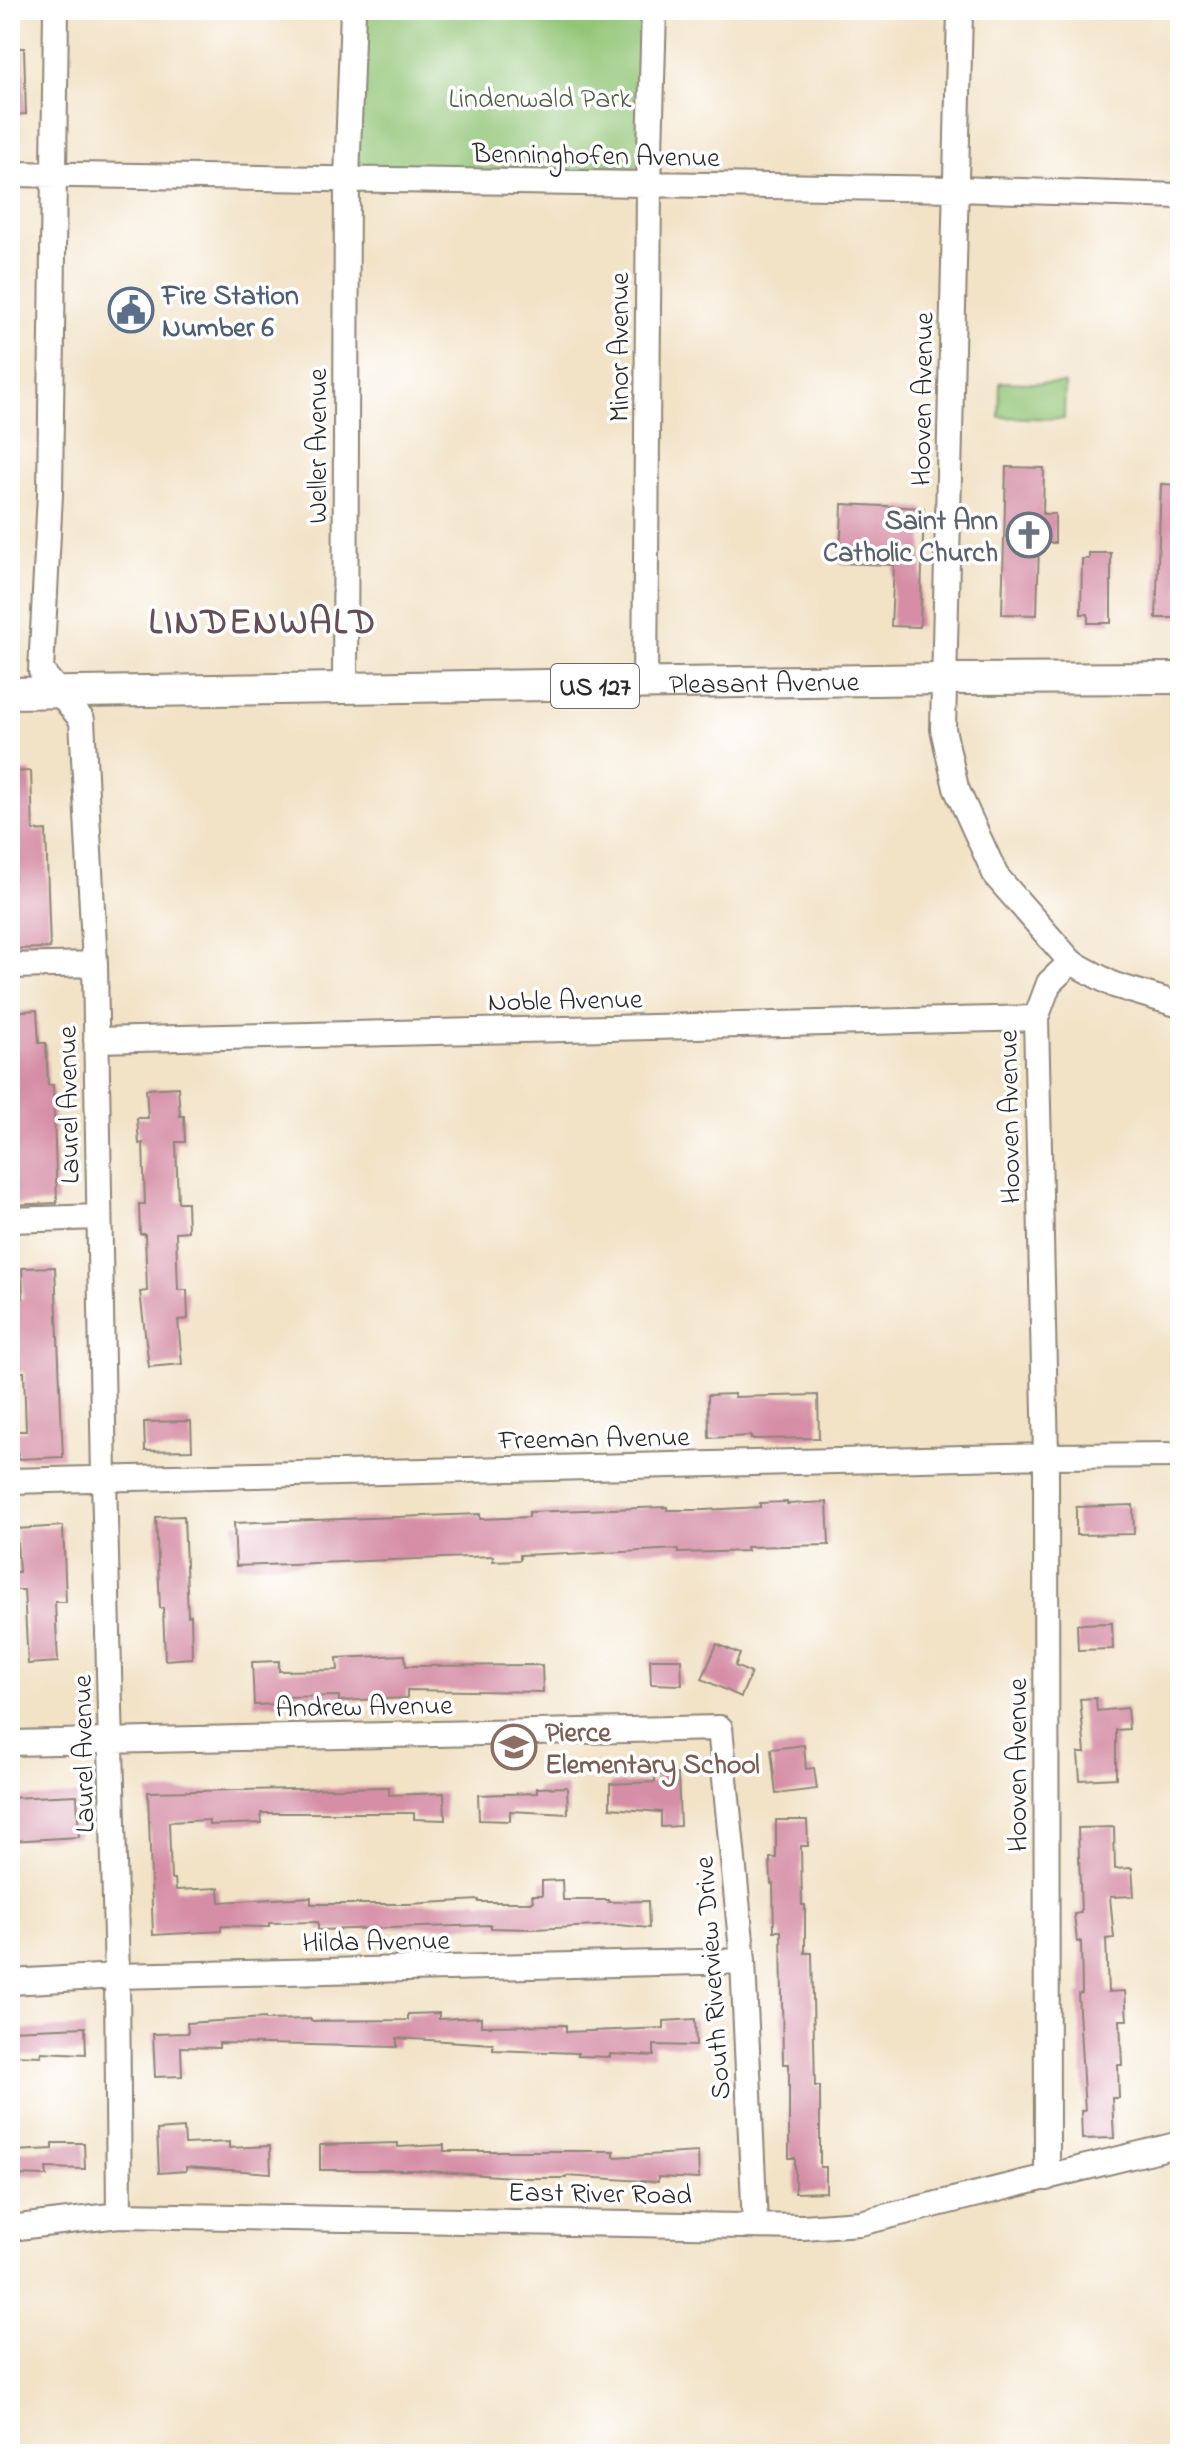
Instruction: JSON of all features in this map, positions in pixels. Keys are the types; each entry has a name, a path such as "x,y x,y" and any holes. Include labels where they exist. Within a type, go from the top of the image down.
{"main road":[{"name":"Pleasant Avenue","path":"10,693 1180,678"}],"street":[{"name":"Laurel Avenue","path":"56,10 50,494 41,671 82,720 95,964 117,1976 119,2215"},
{"name":"Weller Avenue","path":"345,690 347,180 353,10"},
{"name":"Minor Avenue","path":"645,685 649,186 654,10"},
{"name":"Hooven Avenue","path":"960,10 943,729 956,788 996,876 1071,962 1049,983 1036,1018 1046,1456 1047,2178"},
{"name":"Benninghofen Avenue","path":"10,174 956,189 1180,196"},
{"path":"1071,962 1114,985 1180,1005"},
{"path":"10,966 95,964"},
{"name":"Noble Avenue","path":"96,1040 1036,1018"},
{"path":"10,1220 99,1217"},
{"name":"Freeman Avenue","path":"10,1481 1180,1455"},
{"name":"Andrew Avenue","path":"10,1743 720,1728"},
{"name":"South Riverview Drive","path":"720,1728 743,1961 755,2225"},
{"name":"Hilda Avenue","path":"10,1982 117,1976 743,1961"},
{"name":"East River Road","path":"10,2228 119,2215 803,2227 860,2223 1180,2144"}],"green space":[{"name":"Lindenwald Park","path":"353,10 654,10 649,186 347,180"},
{"path":"1000,382 1065,384 1064,419 999,417"}],"building":[{"path":"10,48 24,48 26,114 10,115"},
{"name":"Saint Ann Catholic Church","path":"1006,467 1044,468 1043,514 1055,514 1055,543 1039,543 1037,615 1002,614"},
{"path":"1161,484 1180,485 1180,618 1156,618"},
{"path":"842,504 924,508 920,627 891,626 894,565 840,563"},
{"path":"1089,553 1111,553 1111,623 1088,623 1088,614 1081,614 1082,559 1089,559"},
{"path":"31,771 33,831 46,830 50,948 10,949 10,919 13,919 11,880 15,879 10,772"},
{"path":"37,1010 39,1043 46,1043 48,1085 53,1085 57,1203 10,1205 10,1012"},
{"path":"178,1087 185,1142 176,1142 178,1202 187,1202 188,1231 176,1232 178,1290 187,1290 188,1319 178,1320 182,1364 149,1367 140,1292 147,1291 145,1234 140,1234 139,1204 145,1204 143,1143 139,1144 137,1118 148,1118 146,1089"},
{"path":"55,1267 63,1457 18,1459 16,1431 26,1431 24,1372 10,1372 10,1343 13,1343 11,1299 23,1298 22,1268"},
{"path":"735,1394 735,1397 818,1395 819,1438 709,1438 708,1395"},
{"path":"191,1421 192,1450 145,1451 144,1422"},
{"path":"787,1502 827,1502 829,1545 746,1547 747,1551 719,1552 678,1553 678,1549 520,1555 520,1560 493,1561 493,1556 236,1566 234,1523 480,1514 480,1519 529,1517 529,1512 667,1507 667,1510 704,1510"},
{"path":"1133,1505 1134,1534 1076,1535 1076,1507"},
{"path":"184,1516 192,1658 165,1660 156,1517"},
{"path":"63,1526 66,1602 55,1602 58,1662 28,1664 24,1590 10,1590 10,1572 19,1572 16,1529"},
{"path":"1112,1623 1113,1649 1078,1650 1077,1624"},
{"path":"717,1644 740,1654 735,1666 751,1673 741,1697 702,1679"},
{"path":"405,1655 406,1666 542,1665 543,1692 407,1690 407,1698 339,1701 339,1696 281,1697 281,1704 254,1705 252,1662 279,1661 279,1671 338,1670 337,1658"},
{"path":"650,1659 681,1659 682,1685 651,1684"},
{"path":"1096,1698 1097,1711 1127,1708 1129,1729 1116,1730 1116,1778 1080,1780 1078,1753 1085,1753 1080,1699"},
{"path":"804,1745 806,1769 814,1768 817,1789 776,1794 771,1749"},
{"path":"678,1774 680,1826 661,1827 661,1812 610,1808 610,1784 655,1782 655,1775"},
{"path":"389,1787 389,1795 444,1793 445,1820 414,1819 414,1813 261,1813 262,1823 209,1825 209,1820 169,1822 171,1879 175,1879 176,1890 219,1888 220,1902 311,1897 311,1904 479,1900 533,1902 532,1895 542,1895 542,1881 562,1880 563,1900 648,1901 649,1928 618,1925 534,1929 491,1928 491,1925 318,1930 318,1922 269,1923 269,1927 221,1926 221,1931 153,1935 148,1792"},
{"path":"567,1787 568,1814 510,1811 510,1821 479,1820 478,1795 537,1793 537,1788"},
{"path":"77,1795 79,1837 10,1841 10,1798"},
{"path":"776,1820 807,1820 808,1846 801,1846 802,1905 805,1905 805,1953 812,1953 815,2086 820,2086 820,2167 826,2167 826,2192 795,2193 795,2158 789,2158 789,2064 783,2064 781,1931 774,1931 770,1858 776,1858"},
{"path":"1114,1827 1115,1869 1132,1868 1134,1896 1110,1897 1114,1938 1106,1939 1108,1992 1125,1991 1127,2020 1120,2020 1122,2065 1118,2065 1119,2098 1112,2098 1114,2138 1082,2139 1081,2111 1085,2111 1078,1994 1082,1993 1081,1941 1077,1942 1074,1914 1081,1913 1078,1828"},
{"path":"439,2013 439,2019 481,2017 481,2026 566,2025 566,2032 664,2028 664,2021 695,2019 696,2046 654,2045 654,2056 610,2054 610,2057 493,2050 493,2044 397,2038 397,2047 219,2043 219,2048 181,2047 182,2076 155,2077 153,2034 188,2033 187,2023 265,2018 408,2020 408,2014"},
{"path":"85,2027 86,2054 41,2052 41,2056 10,2055 10,2030"},
{"path":"184,2128 185,2144 229,2142 229,2148 270,2146 271,2173 186,2167 186,2171 159,2173 157,2130"},
{"path":"53,2143 84,2143 85,2169 46,2168 47,2176 15,2175 15,2151 53,2149"},
{"path":"398,2143 398,2147 444,2145 444,2151 614,2151 614,2157 698,2152 699,2179 658,2177 658,2182 566,2176 527,2178 413,2170 320,2170 320,2145"}],"place":[{"name":"Fire Station Number 6","path":"131,310"},
{"name":"Saint Ann Catholic Church","path":"1029,535"},
{"name":"Pierce Elementary School","path":"514,1747"}],"district":[{"name":"LINDENWALD","path":"263,620"}]}
